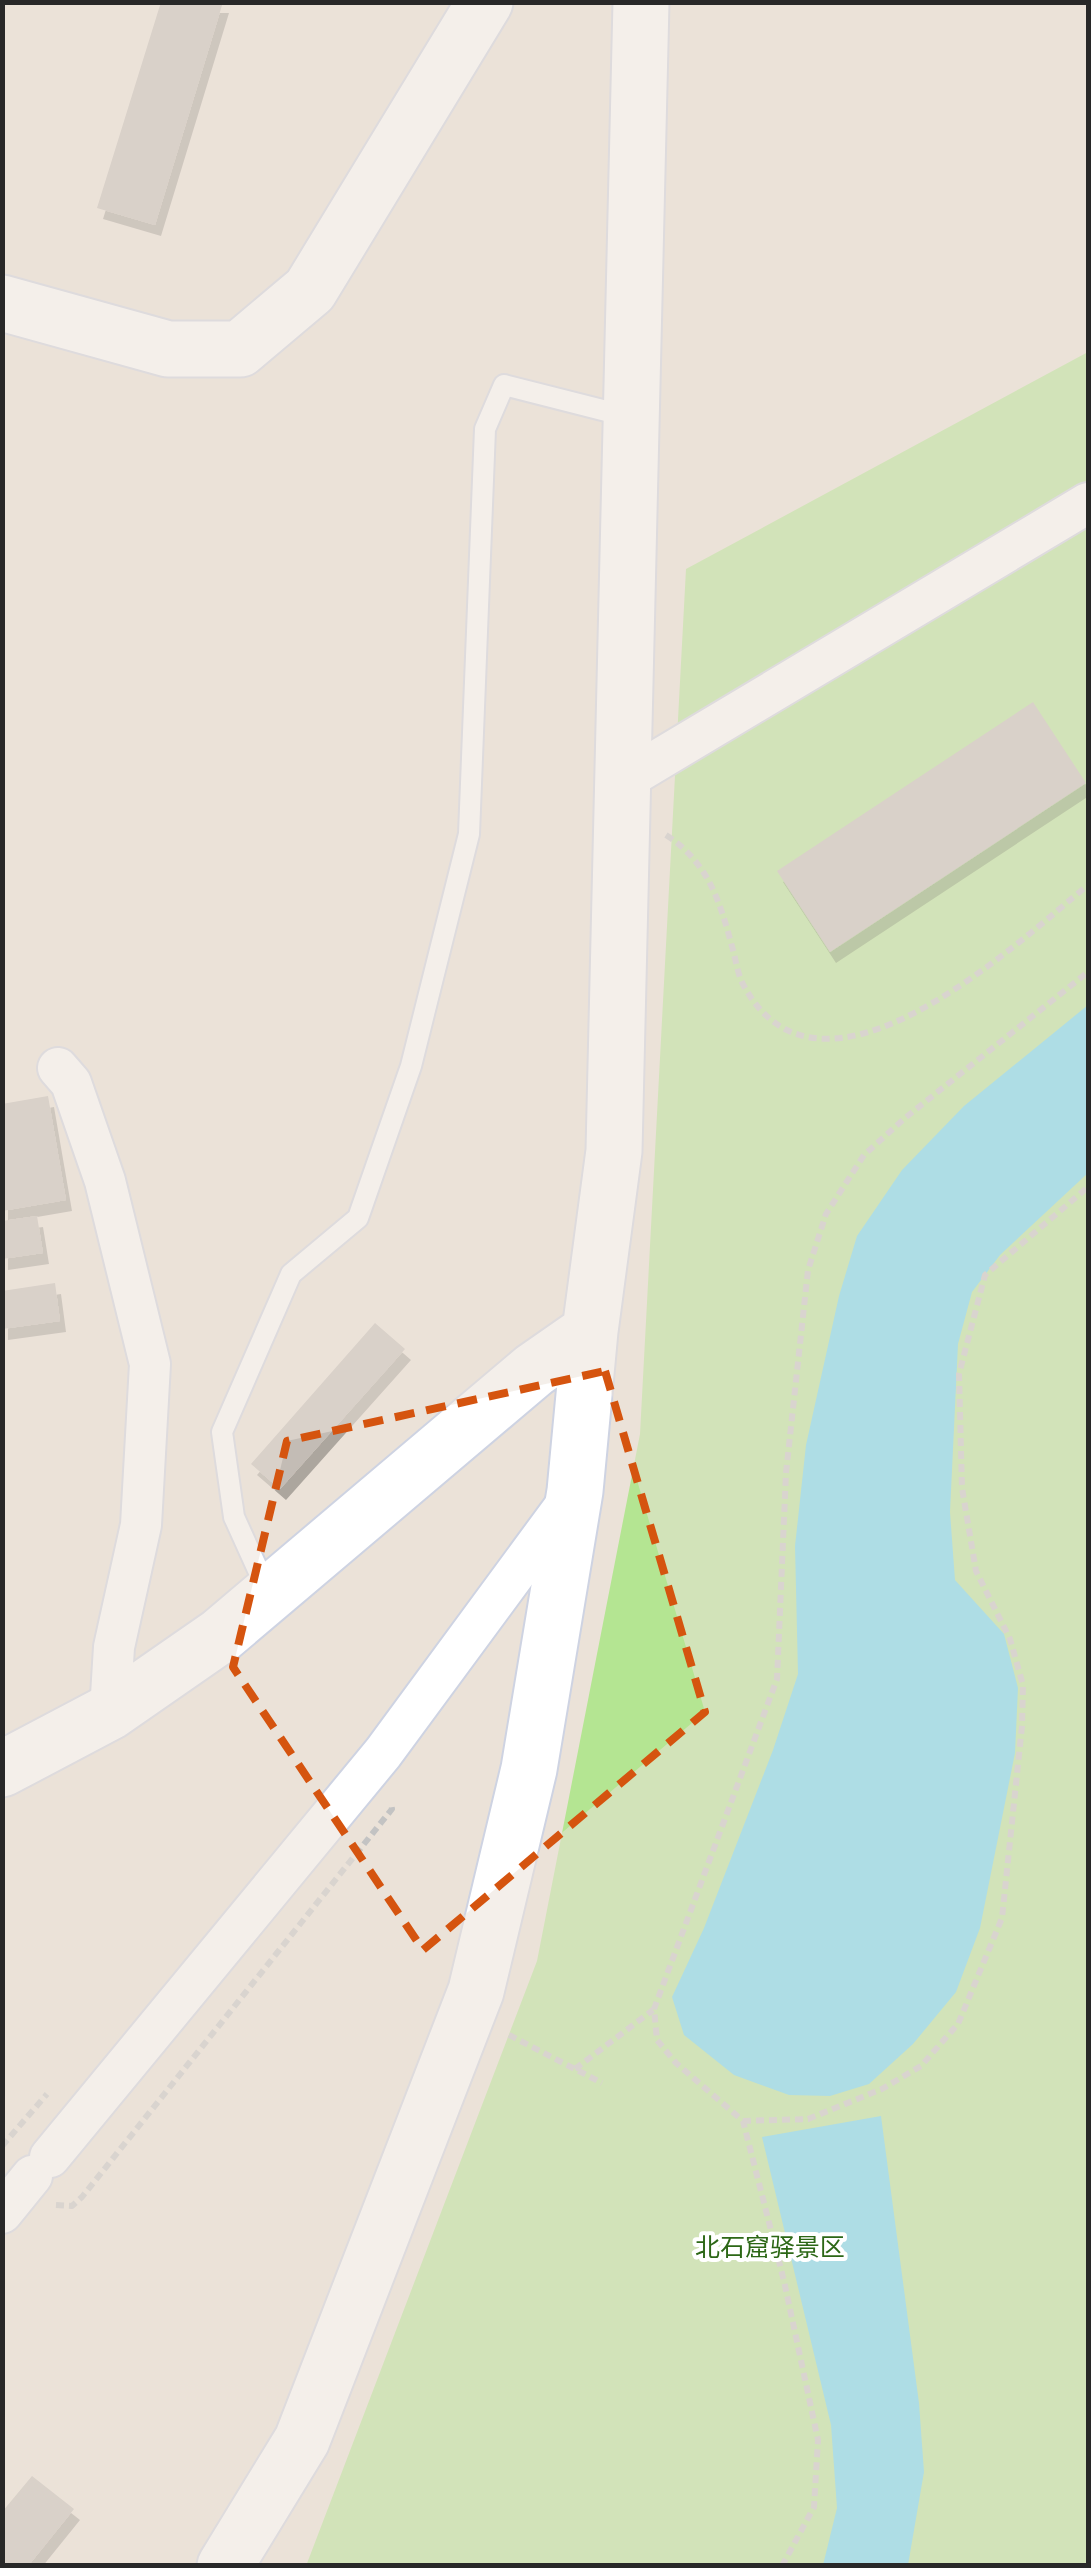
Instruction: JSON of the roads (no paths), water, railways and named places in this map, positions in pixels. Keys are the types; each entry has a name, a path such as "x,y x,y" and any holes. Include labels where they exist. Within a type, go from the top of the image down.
{"street":[{"path":"2,303 168,348 240,349 310,290 485,2"},
{"path":"225,2566 302,2440 476,1991 529,1769 575,1492 590,1331 614,1152 641,2"},
{"path":"622,802 1088,502"},
{"path":"58,1068 72,1084 104,1181 150,1364 141,1525 114,1647 110,1712"},
{"path":"2,1769 110,1712 221,1634 534,1370 590,1331"},
{"path":"2,2213 383,1754 575,1492"}],"lane":[{"path":"269,1594 234,1517 222,1432 291,1274 358,1218 411,1066 469,834 485,429 504,385 631,418"}],"water":[{"path":"1088,1005 1088,1173 1000,1255 972,1292 958,1344 950,1512 955,1580 1004,1634 1018,1688 1015,1753 980,1928 956,1992 913,2044 869,2084 830,2096 789,2095 734,2075 684,2035 672,1997 704,1928 798,1674 795,1546 806,1445 839,1296 857,1236 902,1170 964,1106"},
{"path":"881,2116 919,2403 924,2472 908,2565 823,2565 837,2508 831,2425 762,2137"}],"park label":[{"name":"北石窟驿景区","path":"770,2247"}]}
